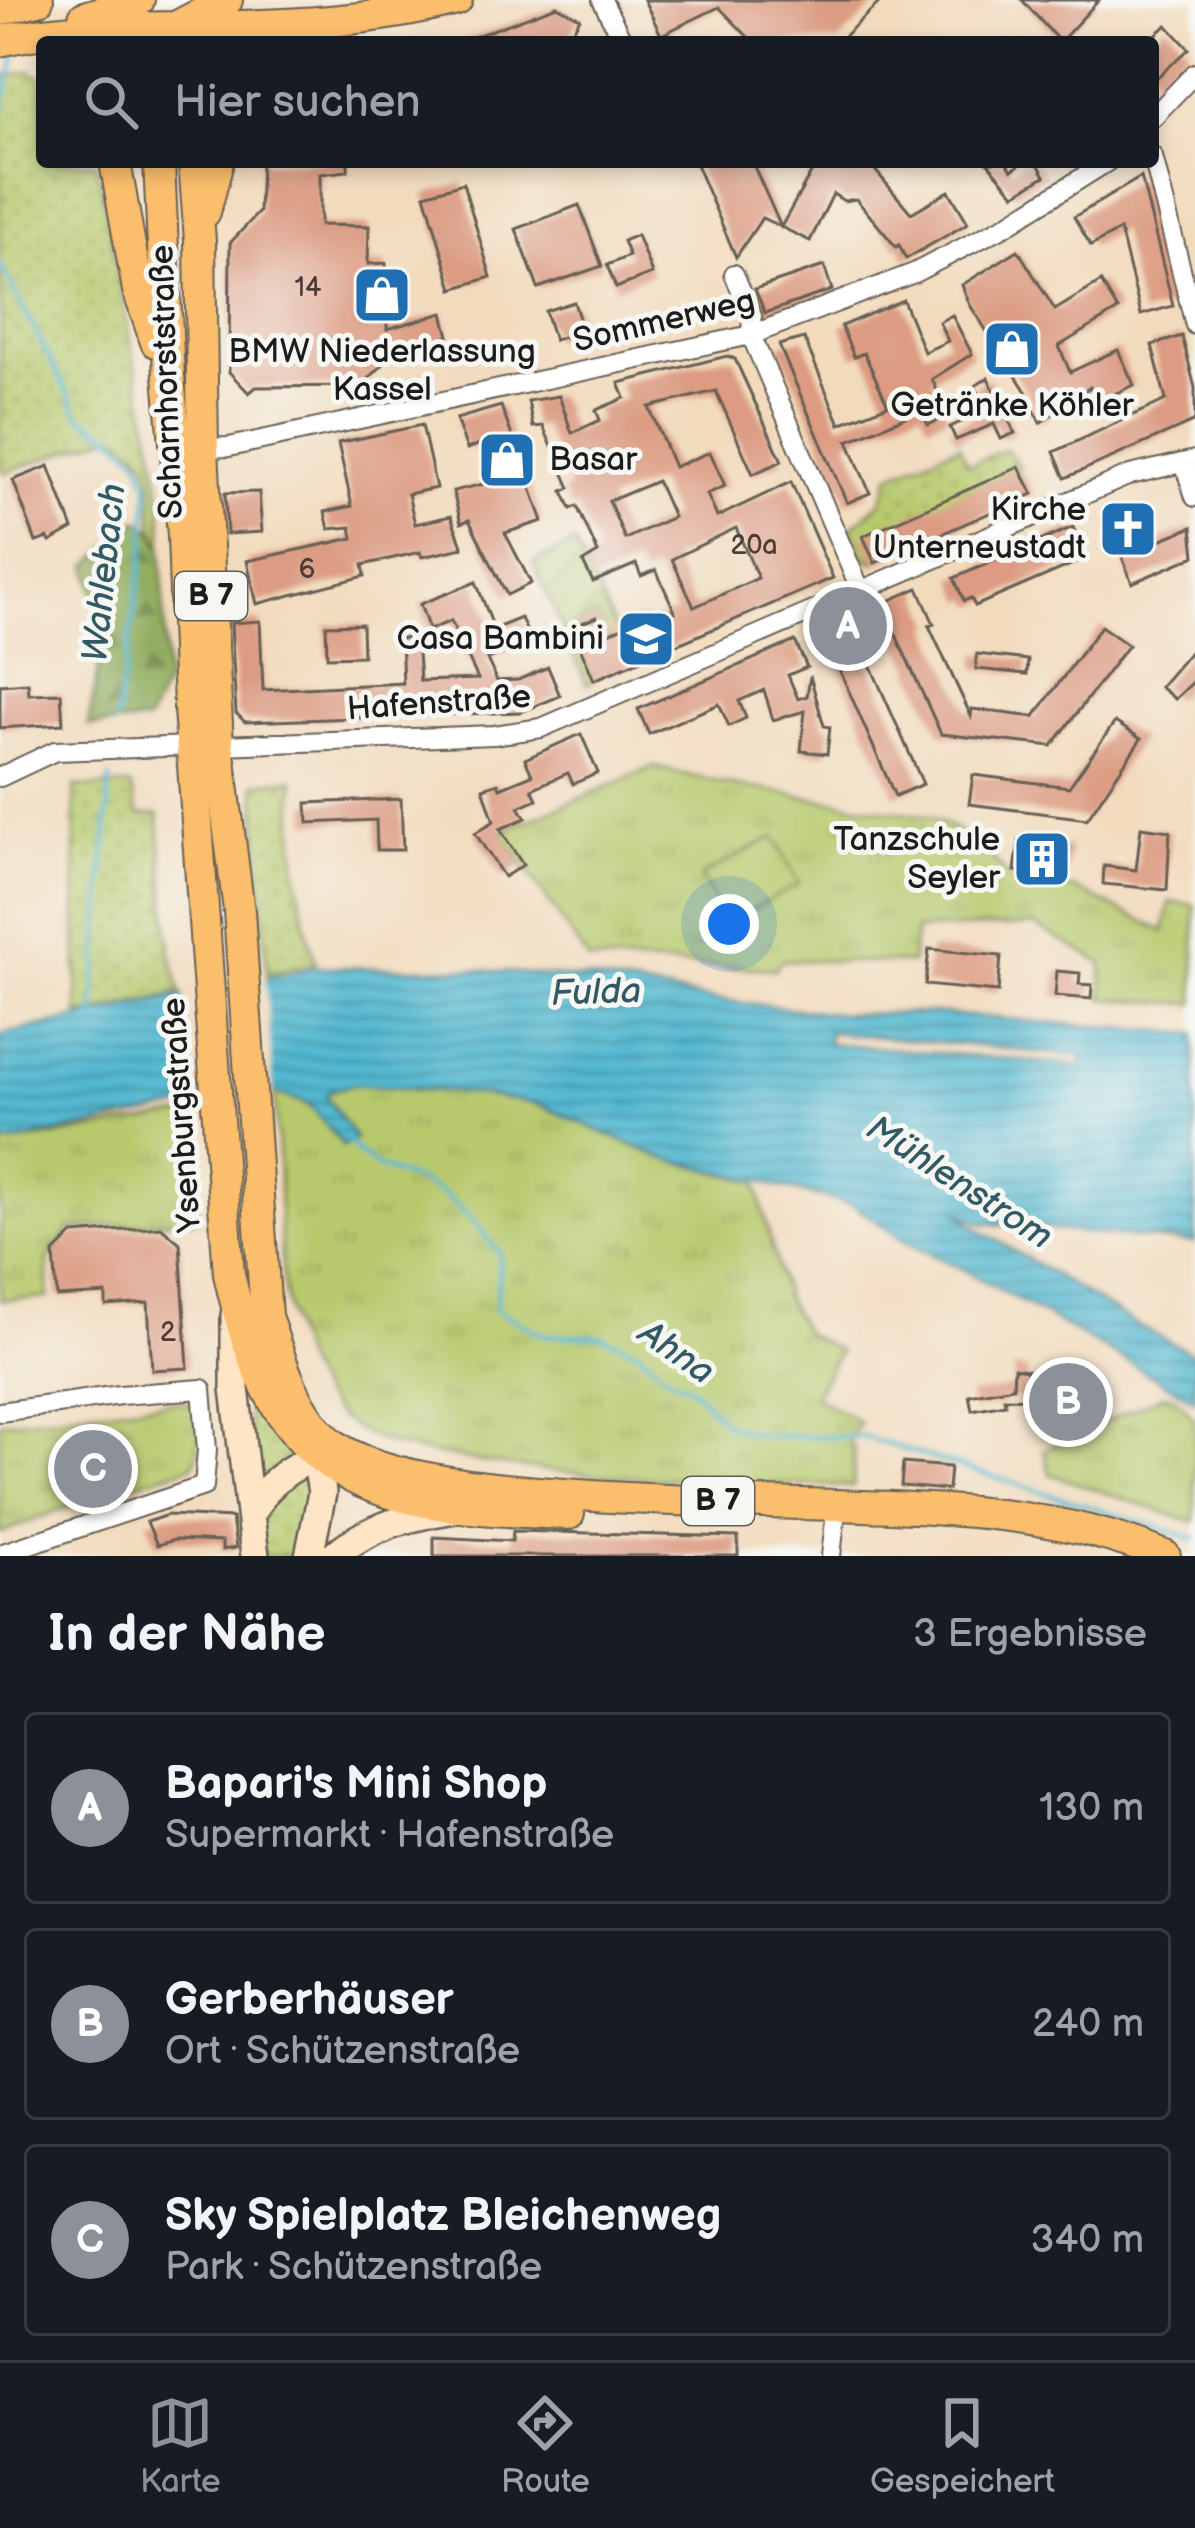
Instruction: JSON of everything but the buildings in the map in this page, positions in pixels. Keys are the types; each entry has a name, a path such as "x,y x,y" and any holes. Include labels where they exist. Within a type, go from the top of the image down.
{"main road":[{"path":"0,10 38,0"},
{"path":"170,22 227,0"},
{"path":"94,36 170,22 351,20 457,0"},
{"path":"314,36 351,20"},
{"path":"0,46 36,46"},
{"path":"116,168 138,290 169,376"},
{"name":"Scharnhorststraße","path":"140,168 146,194 159,218"},
{"name":"Scharnhorststraße","path":"159,168 169,376 205,745"},
{"name":"Scharnhorststraße","path":"194,168 200,242 205,745"},
{"path":"200,242 217,168"},
{"name":"B 7","path":"205,745 239,911 266,1316 283,1367 320,1431 335,1471 384,1492 460,1508 836,1513 951,1508 1091,1531 1165,1556"},
{"name":"Ysenburgstraße","path":"205,745 206,914 229,1274 251,1355 272,1398 294,1432 327,1452"},
{"path":"236,1305 236,1388 255,1556"},
{"path":"251,1514 278,1477 327,1452"},
{"path":"309,1556 327,1452"},
{"name":"B 7","path":"327,1452 430,1479 486,1487 836,1513 1023,1534 1106,1556"},
{"path":"333,1556 352,1539 381,1525 460,1508"}],"street":[{"path":"602,0 620,36"},
{"path":"1159,111 1195,73"},
{"name":"Sommerweg","path":"202,448 229,447 751,335 914,273 1004,226 1097,168"},
{"path":"1156,168 1195,325"},
{"path":"734,274 752,316 751,335 860,589"},
{"path":"1190,462 1195,497"},
{"name":"Hafenstraße","path":"0,777 55,751 494,735 541,728 1130,475 1190,462"},
{"path":"0,1412 202,1389 207,1450 204,1486 0,1554"},
{"path":"828,1555 836,1513"}],"green space":[{"path":"30,71 36,74 36,168 96,168 153,445 162,547 153,524 149,471 116,434 3,473 0,467 0,77"},
{"path":"959,445 968,465 1006,449 1019,467 875,563 866,559 851,528 882,501 890,475"},
{"path":"138,520 152,530 162,547 166,683 147,722 88,726 103,641 88,566"},
{"path":"575,544 622,643 612,647 596,617 575,626 594,680 587,684 533,562"},
{"path":"653,767 727,784 931,817 979,843 1014,883 1075,889 1164,931 1170,902 1195,905 1195,1004 1103,999 1102,963 1034,925 916,930 911,963 782,960 775,969 589,961 501,832"},
{"path":"294,779 297,872 316,963 267,974 255,783"},
{"path":"131,786 138,815 158,814 171,954 181,993 78,1016 74,787"},
{"path":"774,837 799,884 726,923 701,876"},
{"path":"357,1084 538,1104 660,1157 756,1182 785,1298 805,1333 839,1351 814,1396 859,1422 849,1445 854,1448 853,1487 517,1467 396,1445 345,1421 327,1403 307,1370 287,1307 274,1093 307,1105 343,1146 355,1139 326,1096 331,1090"},
{"path":"193,1113 198,1219 70,1229 48,1259 48,1298 0,1300 0,1145"},
{"path":"248,1365 297,1452 256,1488 249,1434"},
{"path":"1165,1394 1175,1397 1195,1419 1195,1523 1050,1474 1044,1450"},
{"path":"174,1401 191,1403 197,1418 199,1443 192,1466 0,1533 0,1422"},
{"path":"313,1467 298,1556 262,1556 262,1523 270,1502"}],"water":[{"path":"316,967 468,969 589,979 842,1014 931,1013 1195,1034 1195,1243 982,1223 957,1211 978,1229 1195,1355 1195,1400 963,1269 910,1245 853,1205 660,1157 538,1104 357,1084 331,1090 326,1096 355,1138 343,1146 308,1103 265,1090 0,1145 0,1035","holes":["828,1032 1082,1056 1083,1066 828,1043"]}],"pier":[{"path":"265,970 274,1099 264,1096 193,1111 184,986"}],"waterway":[{"name":"Wahlebach","path":"0,122 16,52"},
{"name":"Wahlebach","path":"0,264 80,416 139,460 148,483 145,546 116,722"},
{"name":"Wahlebach","path":"94,1017 110,778"},
{"name":"Ahna","path":"347,1138 378,1167 438,1191 479,1227 500,1253 496,1310 544,1335 601,1336 639,1351 667,1376 691,1387 727,1425 760,1436 864,1437 1195,1539"}],"place":[{"name":"BMW Niederlassung Kassel","path":"382,295"},
{"name":"Getränke Köhler","path":"1012,349"},
{"name":"Basar","path":"507,460"},
{"name":"Kirche Unterneustadt","path":"1128,529"},
{"name":"Bapari's Mini Shop","path":"848,626"},
{"name":"Casa Bambini","path":"646,639"},
{"name":"Tanzschule Seyler","path":"1042,859"},
{"name":"Gerberhäuser","path":"1068,1402"},
{"name":"Sky Spielplatz Bleichenweg","path":"93,1469"}],"water label":[{"name":"Fulda","path":"596,993"},
{"name":"Mühlenstrom","path":"959,1183"}]}
